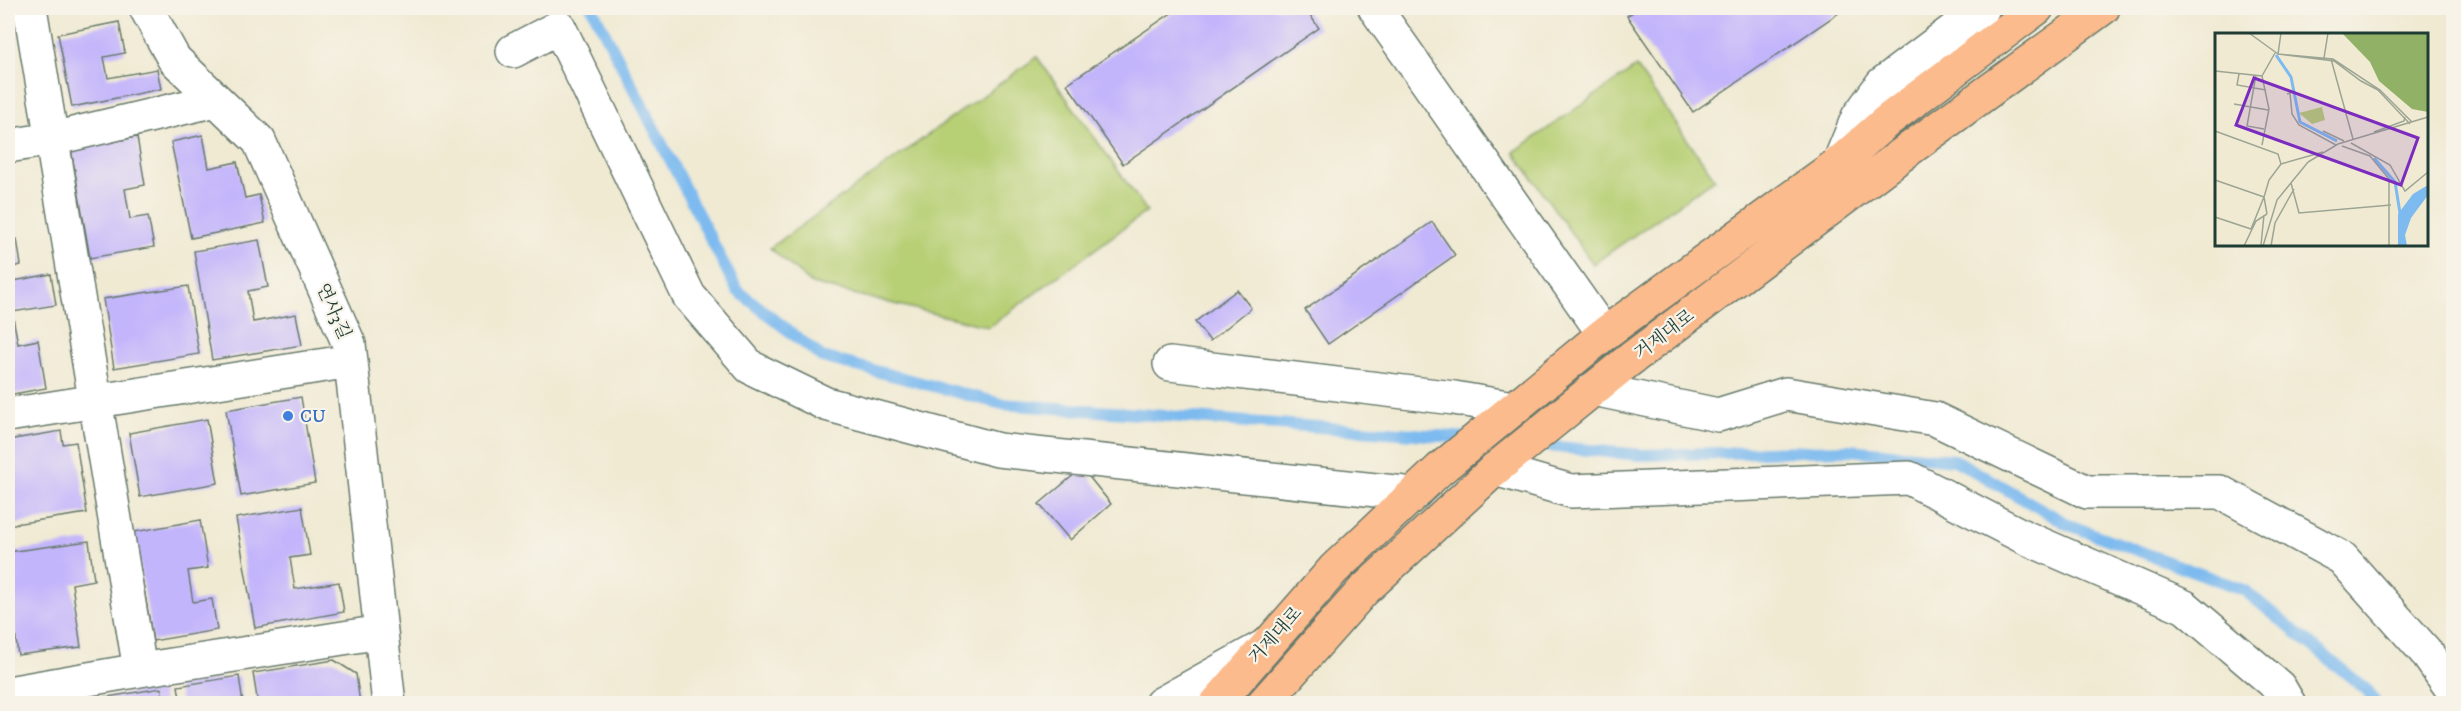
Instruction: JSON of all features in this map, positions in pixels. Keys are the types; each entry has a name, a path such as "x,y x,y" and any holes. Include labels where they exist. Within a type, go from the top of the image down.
{"main road":[{"name":"거제대로","path":"1216,704 1334,568 1439,470 1604,334 1839,163 1888,120 2037,8"},
{"name":"거제대로","path":"1263,704 1364,591 1495,469 1593,389 1903,154 2103,8"}],"street":[{"path":"30,8 140,670"},
{"name":"연사3길","path":"146,8 174,59 259,141 349,344 389,704"},
{"path":"1375,8 1604,334"},
{"path":"1839,163 1858,117 1882,84 1983,8"},
{"path":"513,51 559,27 689,296 750,366 826,405 998,450 1414,494"},
{"path":"8,146 52,139 216,100"},
{"path":"8,415 95,399 351,361"},
{"path":"1170,364 1454,398 1513,408"},
{"path":"1593,389 1718,415 1786,394 1935,419 2087,492 2220,492 2342,558 2425,651 2454,692"},
{"path":"1495,469 1571,491 1909,478 2024,537 2185,607 2279,687 2289,704"},
{"path":"8,693 381,632"},
{"path":"1161,704 1265,646"}],"green space":[{"path":"1037,57 1147,211 989,327 812,284 770,248"},
{"path":"1636,67 1715,179 1593,264 1514,152"}],"building":[{"path":"1179,8 1305,8 1319,28 1123,164 1067,84"},
{"path":"1639,8 1846,8 1693,112 1627,16"},
{"path":"119,22 125,53 104,57 108,78 157,69 161,89 72,107 58,34"},
{"path":"203,135 209,168 237,162 245,198 259,195 265,223 191,238 171,142"},
{"path":"137,137 145,185 125,189 130,219 148,216 154,247 90,258 71,149"},
{"path":"1432,222 1455,255 1328,344 1305,310"},
{"path":"17,239 21,265 8,268 8,241"},
{"path":"259,240 268,287 248,291 253,322 296,314 302,345 212,360 194,251"},
{"path":"51,274 56,305 12,312 18,344 38,340 46,388 8,395 8,282"},
{"path":"188,286 199,354 114,368 103,299"},
{"path":"1237,290 1251,308 1210,341 1195,322"},
{"path":"301,397 315,483 241,496 226,410"},
{"path":"207,419 218,483 140,497 129,433"},
{"path":"61,431 63,444 76,442 87,513 8,525 8,440"},
{"path":"1082,468 1111,504 1070,540 1039,504"},
{"path":"302,507 310,555 290,558 295,589 339,582 344,612 255,628 236,518"},
{"path":"200,520 208,568 188,571 193,602 212,599 217,630 153,641 134,532"},
{"path":"89,541 94,580 72,584 81,647 18,655 8,576 8,552"},
{"path":"334,660 356,674 360,704 258,704 253,673"},
{"path":"239,676 243,704 181,704 178,686"},
{"path":"161,688 164,704 78,704 78,702"}],"waterway":[{"path":"592,8 737,290 822,357 1002,404 1468,438"},
{"path":"1485,440 1641,455 1849,450 1955,460 2069,525 2244,590 2368,691 2376,704"}],"place":[{"name":"CU","path":"288,416"}]}
